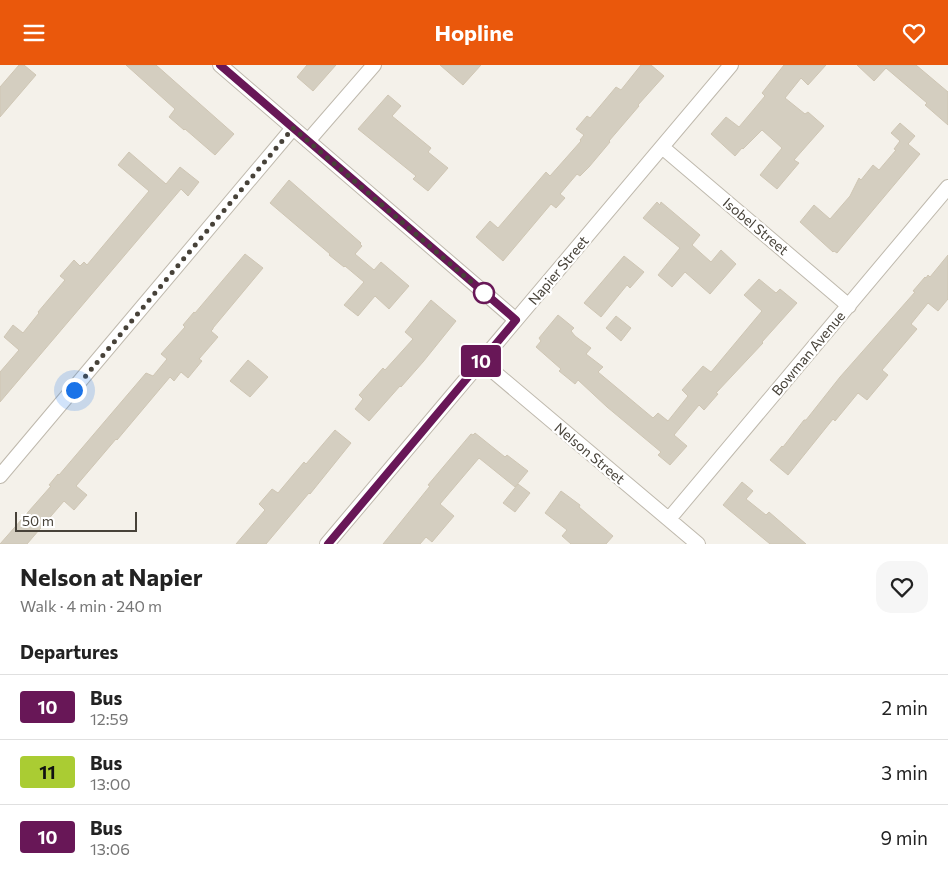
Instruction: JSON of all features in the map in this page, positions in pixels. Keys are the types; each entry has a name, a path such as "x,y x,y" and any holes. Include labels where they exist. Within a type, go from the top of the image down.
{"street":[{"path":"220,65 516,320"},
{"path":"308,141 374,65"},
{"name":"Napier Street","path":"328,544 731,65"},
{"path":"0,476 293,128"},
{"name":"Isobel Street","path":"662,147 849,305"},
{"name":"Bowman Avenue","path":"669,519 948,187"},
{"name":"Nelson Street","path":"481,361 698,544"}],"building":[{"path":"19,65 24,65 36,75 0,117 0,87"},
{"path":"126,65 156,65 234,134 215,155 169,117 175,109"},
{"path":"307,65 336,65 313,91 297,77"},
{"path":"440,65 481,65 463,85"},
{"path":"641,65 651,65 664,76 638,105 589,167 580,176 577,174 560,194 565,198 556,208 551,204 503,261 476,237 490,221 498,228 546,172 550,176 581,141 584,135 576,129 587,116 590,118 616,87 621,90"},
{"path":"784,65 826,65 808,85 801,78 785,98 805,114 808,112 824,126 794,160 799,163 777,189 760,175 782,148 762,130 735,156 711,134 726,117 739,127 765,96 762,93"},
{"path":"857,65 916,65 948,92 948,125 925,105 927,103 886,68 874,81"},
{"path":"388,95 401,106 392,116 431,148 428,152 448,168 428,191 413,179 416,176 358,129"},
{"path":"900,123 915,136 908,144 920,154 837,253 833,252 800,222 814,205 830,219 850,196 859,178 861,180 873,165 879,170 896,150 894,149 900,141 891,133"},
{"path":"129,152 166,184 180,167 199,182 188,196 181,189 0,402 0,372 19,350 4,337 13,325 23,333 65,280 60,276 74,260 80,266 84,262 87,265 149,191 118,165"},
{"path":"289,180 361,243 362,246 355,254 374,270 381,262 409,286 389,309 375,296 358,316 344,305 364,282 329,255 270,203"},
{"path":"657,202 660,205 661,202 700,235 692,245 711,262 721,250 736,264 710,294 685,272 672,287 658,275 680,248 643,218"},
{"path":"245,254 263,268 213,328 211,331 218,337 199,359 202,361 188,378 181,372 174,381 170,377 116,439 76,486 87,495 74,510 64,501 27,544 0,544 146,373 153,376 167,359 161,354 185,327 183,325"},
{"path":"948,255 948,299 938,311 928,303 911,324 917,329 882,370 888,375 867,400 858,393 835,421 833,419 788,475 770,460 915,292 913,291 925,277 928,275 930,277"},
{"path":"624,256 644,272 630,288 627,285 601,317 584,303"},
{"path":"759,279 776,293 780,289 797,303 716,393 718,394 704,410 699,405 674,435 687,446 670,465 658,455 661,452 578,380 575,384 559,371 561,369 536,347 541,341 539,338 558,315 574,328 571,331 575,336 591,348 586,354 603,367 598,372 653,418 658,413 668,421 688,396 682,390 703,366 711,372 762,311 744,295"},
{"path":"431,300 456,321 423,362 369,421 355,409 363,399 359,395 413,339 405,332"},
{"path":"616,316 631,328 621,341 606,328"},
{"path":"248,360 268,377 250,397 230,381"},
{"path":"335,430 351,443 310,494 266,544 236,544 265,510 259,504 272,489 278,493 304,462 306,464"},
{"path":"475,433 505,457 507,455 528,471 515,487 479,458 440,504 454,516 432,542 426,537 420,544 383,544 430,486 428,485 471,434"},
{"path":"742,482 753,491 746,499 766,515 769,512 806,544 770,544 723,505"},
{"path":"518,484 530,493 515,512 503,503"},
{"path":"561,491 580,505 579,507 613,536 606,544 571,544 562,536 567,530 545,513"}],"bus line":[{"name":"10","path":"220,65 516,320 328,544"}],"route":[{"path":"74,390 293,128 484,293"}]}
